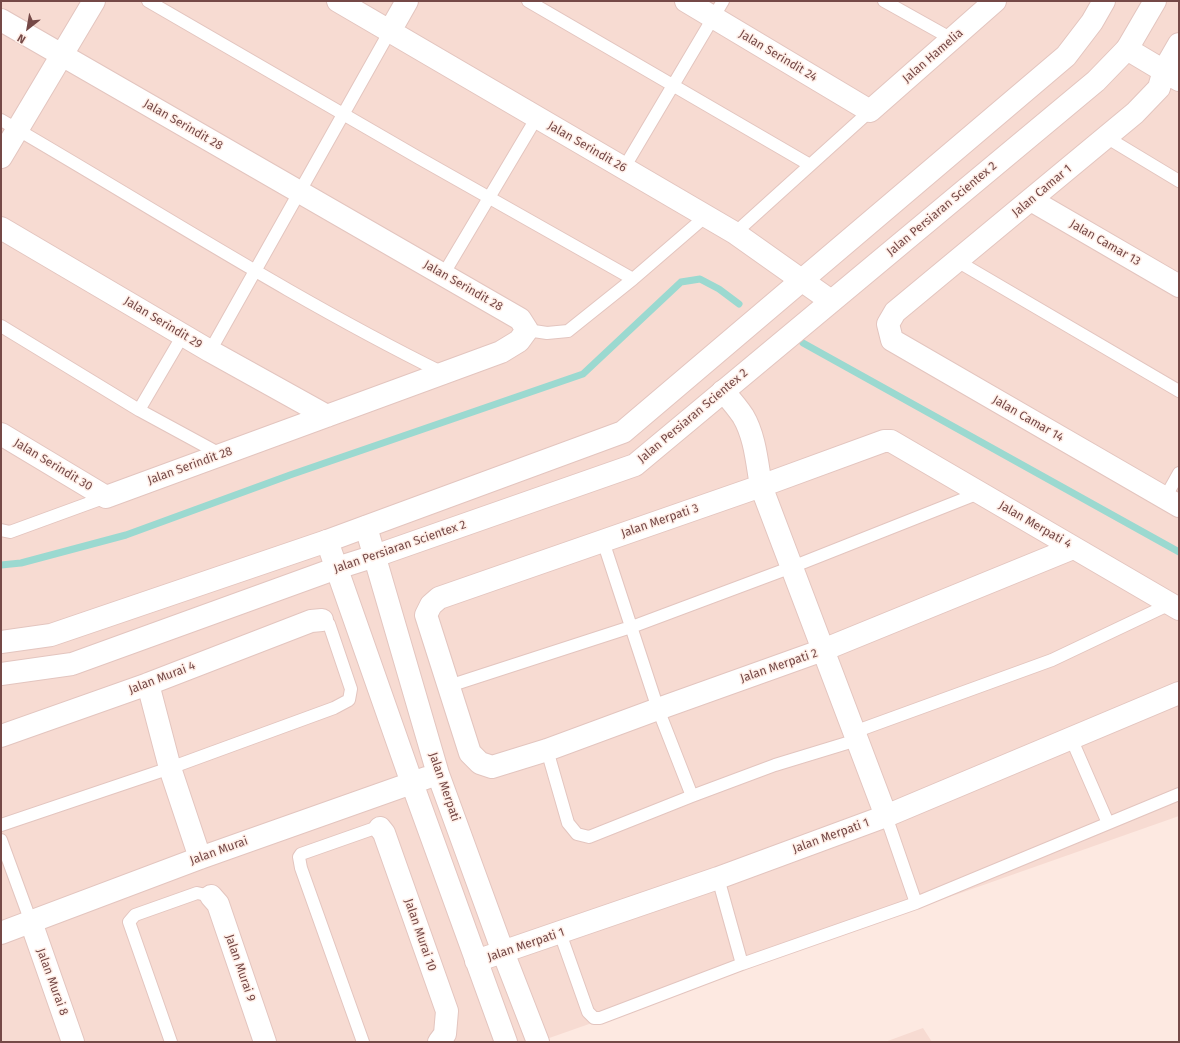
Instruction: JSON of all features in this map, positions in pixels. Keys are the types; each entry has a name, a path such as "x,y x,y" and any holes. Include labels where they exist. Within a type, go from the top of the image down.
{"street":[{"path":"1,157 9,125 62,55 94,1"},
{"name":"Jalan Serindit 26","path":"338,1 735,233 831,301"},
{"path":"390,31 407,1"},
{"name":"Jalan Serindit 24","path":"686,1 718,9 870,111"},
{"name":"Jalan Hamelia","path":"870,111 995,1"},
{"path":"1,642 50,635 327,541 623,432 1066,56 1092,22 1104,1"},
{"name":"Jalan Persiaran Scientex 2","path":"1,674 72,664 337,568 635,465 1096,80 1127,49 1154,1"},
{"name":"Jalan Serindit 28","path":"1,20 520,319 527,330 520,341 508,349 106,497"},
{"name":"Jalan Camar 1","path":"888,324 895,312 1135,113 1171,75 1179,44"},
{"path":"1127,49 1171,75"},
{"name":"Jalan Camar 13","path":"1031,200 1179,286"},
{"name":"Jalan Serindit 29","path":"1,228 210,351 327,416"},
{"name":"Jalan Camar 14","path":"888,324 892,340 1172,502"},
{"path":"723,391 743,416 749,430 756,454 761,486 886,816"},
{"name":"Jalan Serindit 30","path":"1,434 106,497"},
{"name":"Jalan Merpati 3","path":"449,686 426,615 431,605 439,598 761,486 884,441 891,441"},
{"name":"Jalan Merpati 4","path":"891,441 899,444 979,493 1175,606"},
{"name":"Jalan Merpati","path":"366,527 438,774 503,952 538,1042"},
{"path":"327,541 412,783 506,1042"},
{"name":"Jalan Merpati 2","path":"449,686 470,753 480,763 492,767 547,750 823,650 1073,548"},
{"name":"Jalan Murai 4","path":"1,736 148,684 312,621 322,620"},
{"path":"148,684 170,768 200,858"},
{"name":"Jalan Merpati 1","path":"476,961 718,878 886,816 1179,693"},
{"name":"Jalan Murai","path":"1,933 200,858 438,774"},
{"name":"Jalan Murai 10","path":"380,828 384,833 447,1011 445,1034 439,1042"},
{"name":"Jalan Murai 9","path":"211,896 218,904 266,1042"},
{"name":"Jalan Murai 8","path":"31,922 73,1042"}],"lane":[{"path":"148,1 633,279"},
{"path":"528,1 810,164"},
{"path":"884,1 952,39"},
{"path":"624,168 718,9"},
{"path":"210,351 390,31"},
{"path":"735,233 870,111"},
{"path":"443,275 537,117"},
{"path":"9,125 213,247 402,353 443,373"},
{"path":"1106,137 1179,181"},
{"path":"527,330 547,333 568,331 633,279 706,216"},
{"path":"957,261 1179,391"},
{"path":"1,326 139,410 220,454"},
{"path":"139,410 183,335"},
{"path":"1172,502 1179,473"},
{"path":"449,686 632,627 792,567 979,493"},
{"path":"1,530 10,532 106,497"},
{"path":"603,541 658,709 692,796"},
{"path":"547,750 568,823 577,834 589,837 692,796 856,736 1052,660 1175,606"},
{"path":"1,825 170,768 334,708 349,700 351,689 329,624 322,620"},
{"path":"1070,738 1108,823"},
{"path":"560,933 588,1012 594,1018 600,1018 742,964 916,903 1179,794"},
{"path":"886,816 916,903"},
{"path":"363,1042 301,868 299,857 302,854 375,828 380,828"},
{"path":"1,840 31,922"},
{"path":"718,878 742,964"},
{"path":"171,1042 129,922 135,915 197,894 211,896"}],"shaded area":[{"path":"1,1 1179,1 1179,816 538,1042 1,1042"},
{"path":"923,1028 932,1042 885,1042"}],"waterway":[{"path":"1,565 21,563 126,535 290,475 583,374 681,282 700,279 719,289 739,304"},
{"path":"803,343 1179,552"}]}
